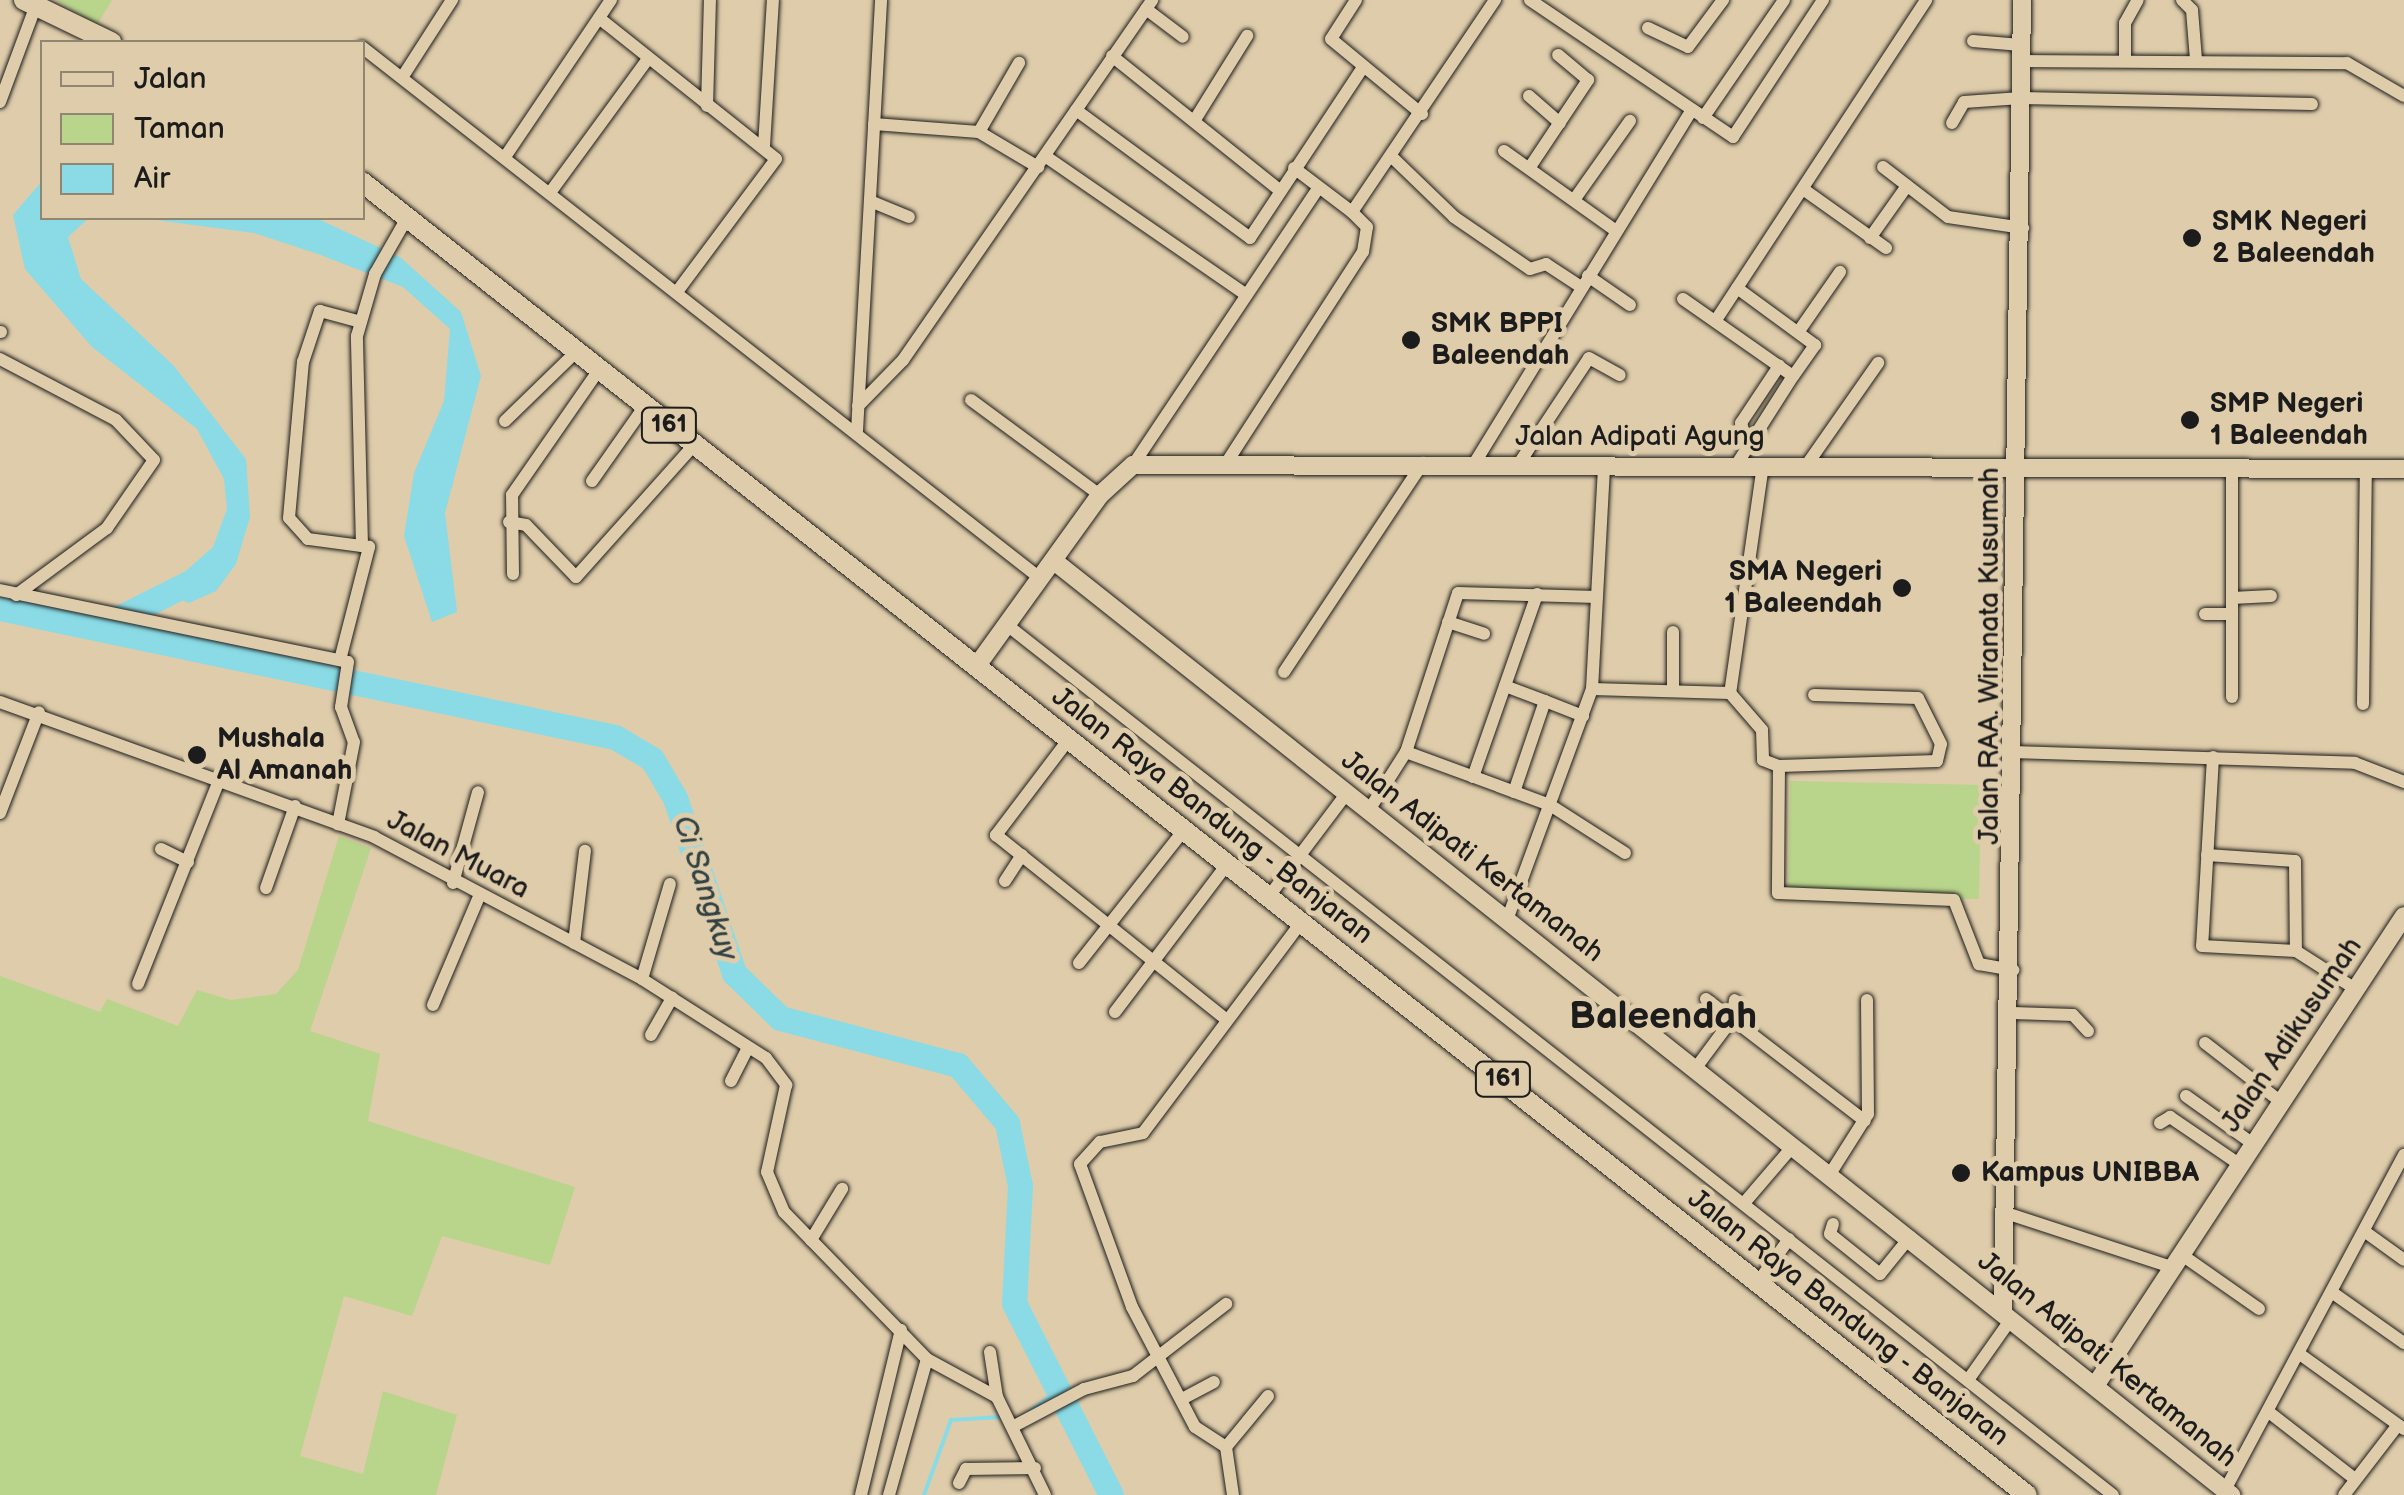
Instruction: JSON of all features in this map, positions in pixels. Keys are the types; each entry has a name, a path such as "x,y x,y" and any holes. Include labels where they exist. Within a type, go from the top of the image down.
{"main road":[{"name":"Jalan RAA. Wiranata Kusumah","path":"2007,1316 2006,1213 2013,1014 2012,752 2023,228 2022,0"},
{"path":"30,3 107,40"},
{"name":"Jalan Raya Bandung - Banjaran","path":"365,184 2026,1495"},
{"name":"Jalan Adipati Agung","path":"1133,464 1604,465 1742,456 1763,465 1806,466 2404,469"},
{"path":"976,668 1100,495 1133,464"},
{"name":"Jalan Adipati Kertamanah","path":"1054,562 1910,1236 2228,1492"},
{"name":"Jalan Adikusumah","path":"2096,1386 2404,918"}],"street":[{"path":"404,73 452,0"},
{"path":"507,154 611,0"},
{"path":"707,106 710,0"},
{"path":"764,146 772,0"},
{"path":"857,431 880,0"},
{"path":"1356,0 1331,36 1422,114"},
{"path":"1352,212 1393,158 1495,0"},
{"path":"1530,0 1697,114 1738,135 1823,0"},
{"path":"1648,28 1688,47 1723,0"},
{"path":"1474,464 1616,231 1697,114 1784,0"},
{"path":"1716,320 1926,0"},
{"path":"2125,60 2125,24 2138,0"},
{"path":"2182,0 2196,60"},
{"path":"0,102 30,3"},
{"path":"858,406 903,360 1149,4 1183,37"},
{"path":"599,18 647,60 764,146 776,166 679,289"},
{"path":"1196,118 1247,36"},
{"path":"1973,42 2022,53 2125,60 2347,62 2404,96"},
{"path":"365,48 404,73 679,289 1041,579"},
{"path":"1530,168 1588,78 1558,55"},
{"path":"1112,56 1196,118 1279,190"},
{"path":"552,190 647,60"},
{"path":"979,132 1019,63"},
{"path":"1076,110 1250,238 1363,67"},
{"path":"1529,96 1560,124"},
{"path":"1952,124 1964,102 2021,98 2312,104"},
{"path":"1574,200 1630,121"},
{"path":"874,124 979,132 1042,161 1245,294"},
{"path":"1504,151 1616,231"},
{"path":"1393,158 1484,238 1530,269 1546,264 1630,305"},
{"path":"1883,167 1948,217 2023,228"},
{"path":"1227,462 1363,252 1367,228 1294,168"},
{"path":"1133,464 1320,186"},
{"path":"1870,238 1907,186"},
{"path":"1803,190 1886,248"},
{"path":"870,201 910,217"},
{"path":"362,546 366,508 354,498 361,322 375,274 407,218"},
{"path":"1799,330 1840,272"},
{"path":"1737,288 1799,330 1816,348 1742,456"},
{"path":"1683,299 1794,376"},
{"path":"338,824 354,742 341,707 344,663 369,550 308,539 288,518 303,362 320,311 361,322"},
{"path":"505,421 576,352"},
{"path":"1518,465 1589,358 1620,375"},
{"path":"0,359 116,420 154,460 107,528 16,596"},
{"path":"1806,466 1878,363"},
{"path":"1742,456 1742,422 1779,366"},
{"path":"513,574 509,522 514,490 599,370"},
{"path":"971,400 1100,495"},
{"path":"592,481 645,406"},
{"path":"509,522 526,525 576,577 694,445"},
{"path":"1284,672 1423,463"},
{"path":"1507,920 1592,689 1604,465"},
{"path":"1730,693 1763,465"},
{"path":"2363,704 2366,469"},
{"path":"2232,470 2232,696"},
{"path":"0,590 115,618 344,663"},
{"path":"1369,810 1406,752 1460,592 1596,596"},
{"path":"1473,777 1536,594"},
{"path":"2232,598 2271,596"},
{"path":"2206,614 2232,614"},
{"path":"1448,622 1484,634"},
{"path":"1007,626 1303,854 2113,1495"},
{"path":"1673,632 1673,691"},
{"path":"1505,686 1583,716"},
{"path":"1592,689 1730,693 1762,730 1763,760 1779,766 1937,761 1941,744 1918,698 1814,695"},
{"path":"1514,792 1545,701"},
{"name":"Jalan Muara","path":"0,702 39,712 338,824 453,882 478,899 642,979 748,1048 782,1071 786,1086 769,1159 774,1194 811,1240"},
{"path":"0,813 39,712"},
{"path":"1069,739 996,833 1227,1020"},
{"path":"1406,752 1550,805 1625,853"},
{"path":"2012,752 2213,757 2404,770"},
{"path":"2213,757 2204,949 2296,952 2357,990"},
{"path":"1779,766 1782,898 1954,900 1979,964 2013,970"},
{"path":"2381,770 2404,782"},
{"path":"138,984 218,780"},
{"path":"453,882 478,792"},
{"path":"1270,895 1348,793"},
{"path":"266,888 295,806"},
{"path":"1079,962 1184,829"},
{"path":"162,849 188,862"},
{"path":"574,943 585,851"},
{"path":"1005,882 1022,855"},
{"path":"2207,855 2295,861 2296,952"},
{"path":"1116,1012 1228,863"},
{"path":"642,979 670,884"},
{"path":"433,1004 478,899"},
{"path":"1226,1447 1195,1427 1163,1356 1132,1308 1080,1161 1100,1142 1144,1133 1302,920"},
{"path":"651,1034 672,998"},
{"path":"1706,999 1865,1121"},
{"path":"1695,1069 1733,1018 1734,1000"},
{"path":"1830,1174 1865,1121 1867,1000"},
{"path":"2013,1014 2073,1016 2088,1031"},
{"path":"2205,1042 2281,1102"},
{"path":"731,1081 748,1048"},
{"path":"2186,1096 2253,1144"},
{"path":"2160,1123 2170,1116 2239,1164"},
{"path":"1745,1202 1792,1146"},
{"path":"2228,1492 2364,1231 2398,1174 2404,1155"},
{"path":"842,1188 811,1240 927,1360 998,1397 1021,1423 1045,1495"},
{"path":"2006,1213 2178,1262 2259,1310"},
{"path":"1832,1224 1830,1234 1880,1274 1910,1236"},
{"path":"2364,1231 2404,1260"},
{"path":"1758,1282 1789,1239"},
{"path":"2332,1293 2404,1343"},
{"path":"1021,1423 1084,1388 1163,1356 1226,1304"},
{"path":"1968,1380 2007,1316"},
{"path":"861,1495 901,1330"},
{"path":"990,1352 998,1397"},
{"path":"2301,1355 2401,1427 2344,1495"},
{"path":"890,1495 927,1360"},
{"path":"1182,1398 1214,1382"},
{"path":"1232,1495 1226,1447 1268,1396"},
{"path":"2270,1413 2355,1480"},
{"path":"958,1483 963,1470 1034,1468"}],"green space":[{"path":"56,0 112,0 97,25"},
{"path":"1790,781 1981,785 1979,899 1788,896"},
{"path":"339,836 371,848 310,1031 380,1054 368,1121 575,1187 550,1265 442,1236 412,1316 344,1296 300,1456 363,1474 383,1391 457,1415 436,1495 0,1495 0,976 100,1012 107,999 178,1026 197,990 231,1000 276,994 298,970"}],"water":[{"path":"40,183 40,220 87,220 68,237 81,279 174,366 246,459 250,517 236,564 216,591 189,603 162,592 213,547 227,509 224,479 197,429 92,347 25,269 13,215"},
{"path":"156,220 320,220 400,257 461,312 481,376 445,513 457,612 432,622 404,536 414,473 444,401 450,329 403,287 254,233"}],"waterway":[{"path":"101,627 194,580"},
{"name":"Ci Sangkuy","path":"0,608 615,737 652,759 675,798 734,973 780,1018 958,1065 1007,1123 1020,1186 1014,1303 1111,1495"},
{"path":"1029,1412 1058,1390"},
{"path":"924,1495 951,1420 1001,1417"}],"place":[{"name":"SMK Negeri 2 Baleendah","path":"2192,238"},
{"name":"SMK BPPI Baleendah","path":"1411,340"},
{"name":"SMP Negeri 1 Baleendah","path":"2190,420"},
{"name":"SMA Negeri 1 Baleendah","path":"1902,588"},
{"name":"Mushala Al Amanah","path":"197,755"},
{"name":"Kampus UNIBBA","path":"1961,1173"}],"district":[{"name":"Baleendah","path":"1663,1017"}]}
